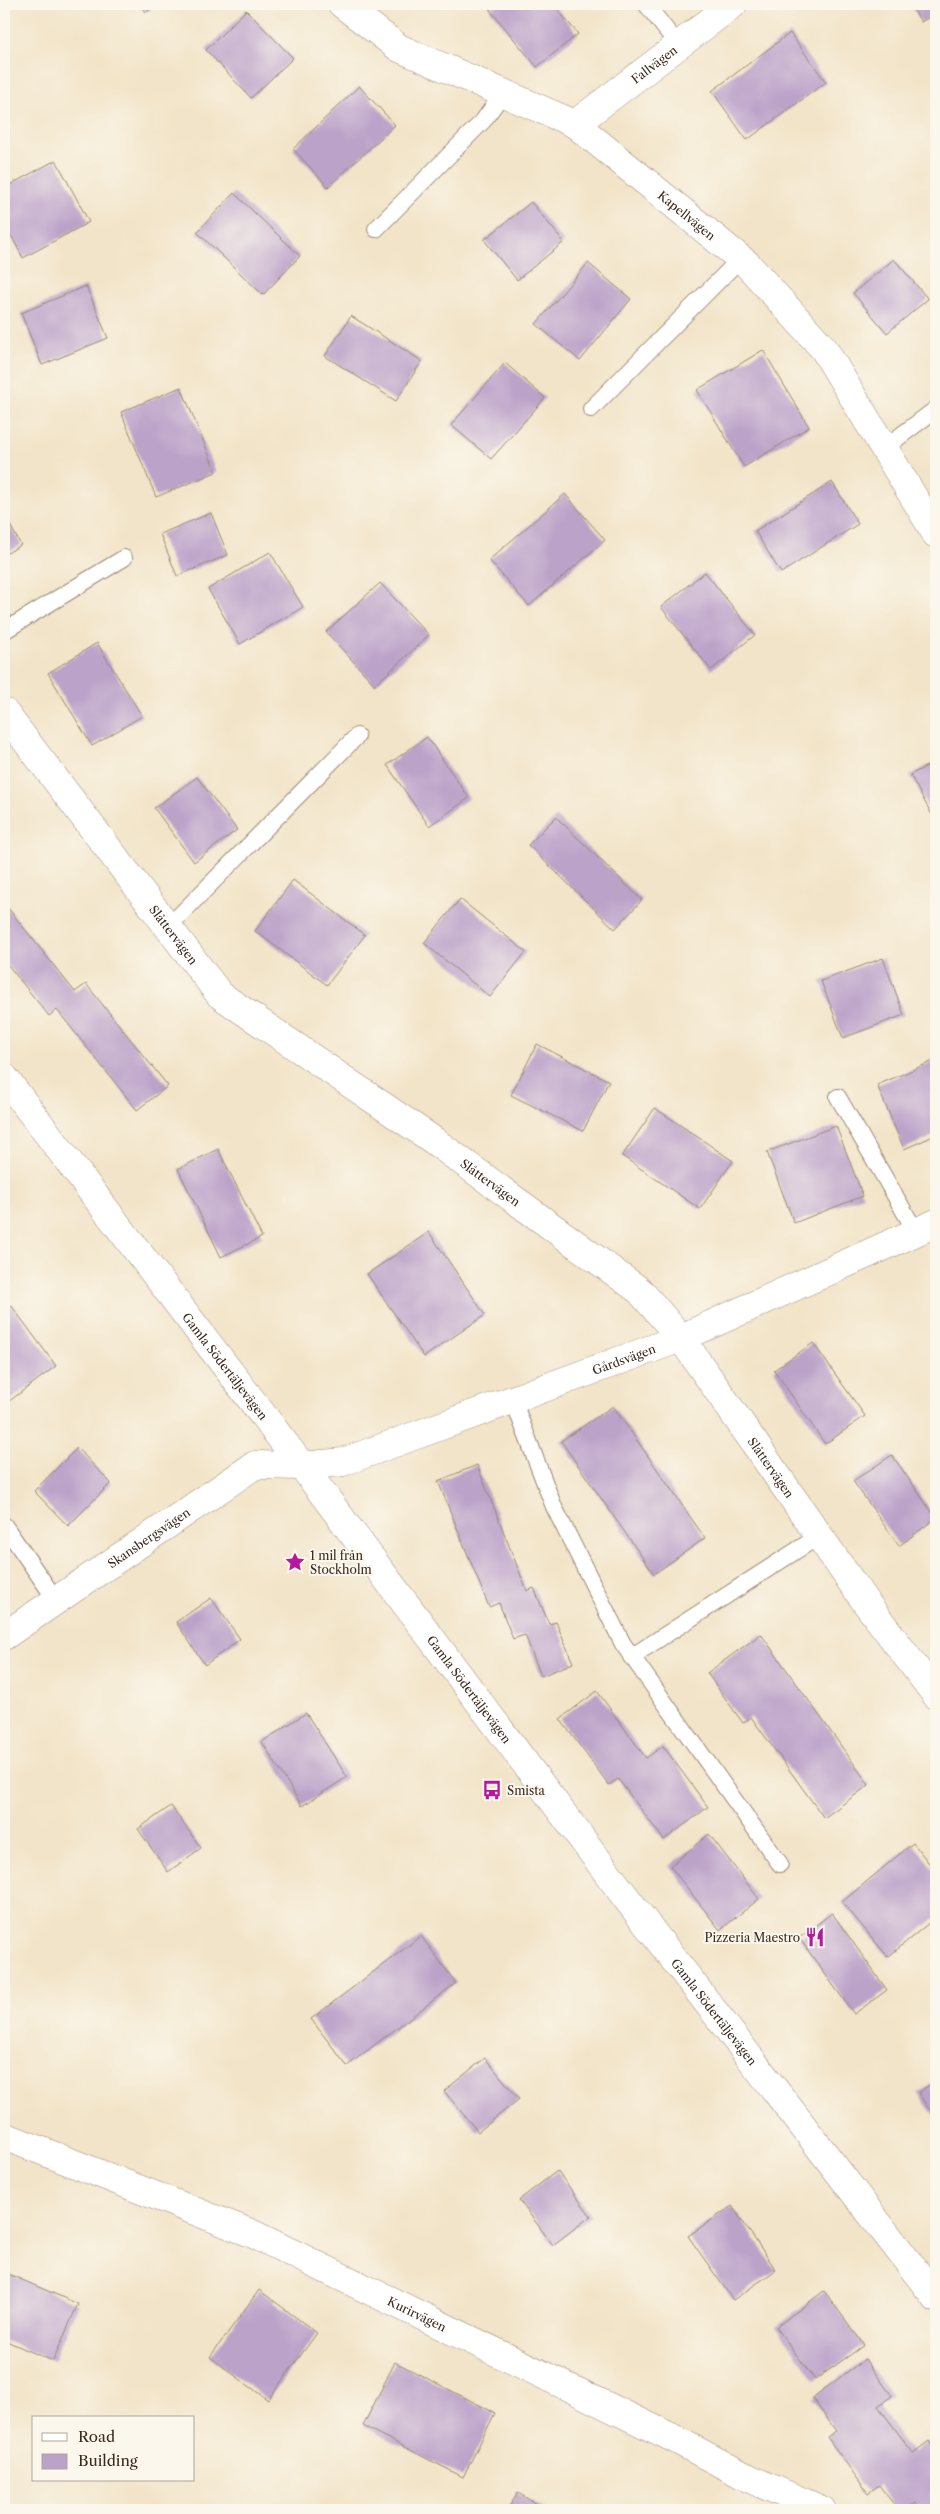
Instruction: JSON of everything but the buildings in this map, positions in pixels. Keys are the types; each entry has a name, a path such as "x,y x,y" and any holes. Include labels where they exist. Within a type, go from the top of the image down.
{"street":[{"name":"Kapellvägen","path":"342,4 399,48 574,124 740,259 824,350 882,449 936,534"},
{"name":"Fallvägen","path":"574,124 733,4"},
{"name":"Slåttervägen","path":"4,712 220,995 430,1138 640,1291 681,1338 864,1600 936,1695"},
{"name":"Gamla Södertäljevägen","path":"4,1077 302,1466 624,1895 936,2298"},
{"name":"Gårdsvägen","path":"302,1466 342,1462 681,1338 926,1228"},
{"name":"Skansbergsvägen","path":"4,1636 255,1465 302,1466"},
{"name":"Kurirvägen","path":"4,2136 253,2234 664,2434 750,2479 822,2510"}],"lane":[{"path":"646,4 678,45"},
{"path":"376,229 483,121 503,93"},
{"path":"591,409 740,259"},
{"path":"882,449 936,408"},
{"path":"4,631 124,558"},
{"path":"168,927 357,736"},
{"path":"838,1097 926,1228"},
{"path":"513,1400 554,1507 623,1644 780,1864"},
{"path":"4,1525 56,1600"},
{"path":"631,1657 819,1536"}],"place":[{"name":"1 mil från Stockholm","path":"295,1562"},
{"name":"Smista","path":"492,1790"},
{"name":"Pizzeria Maestro","path":"815,1937"}]}
